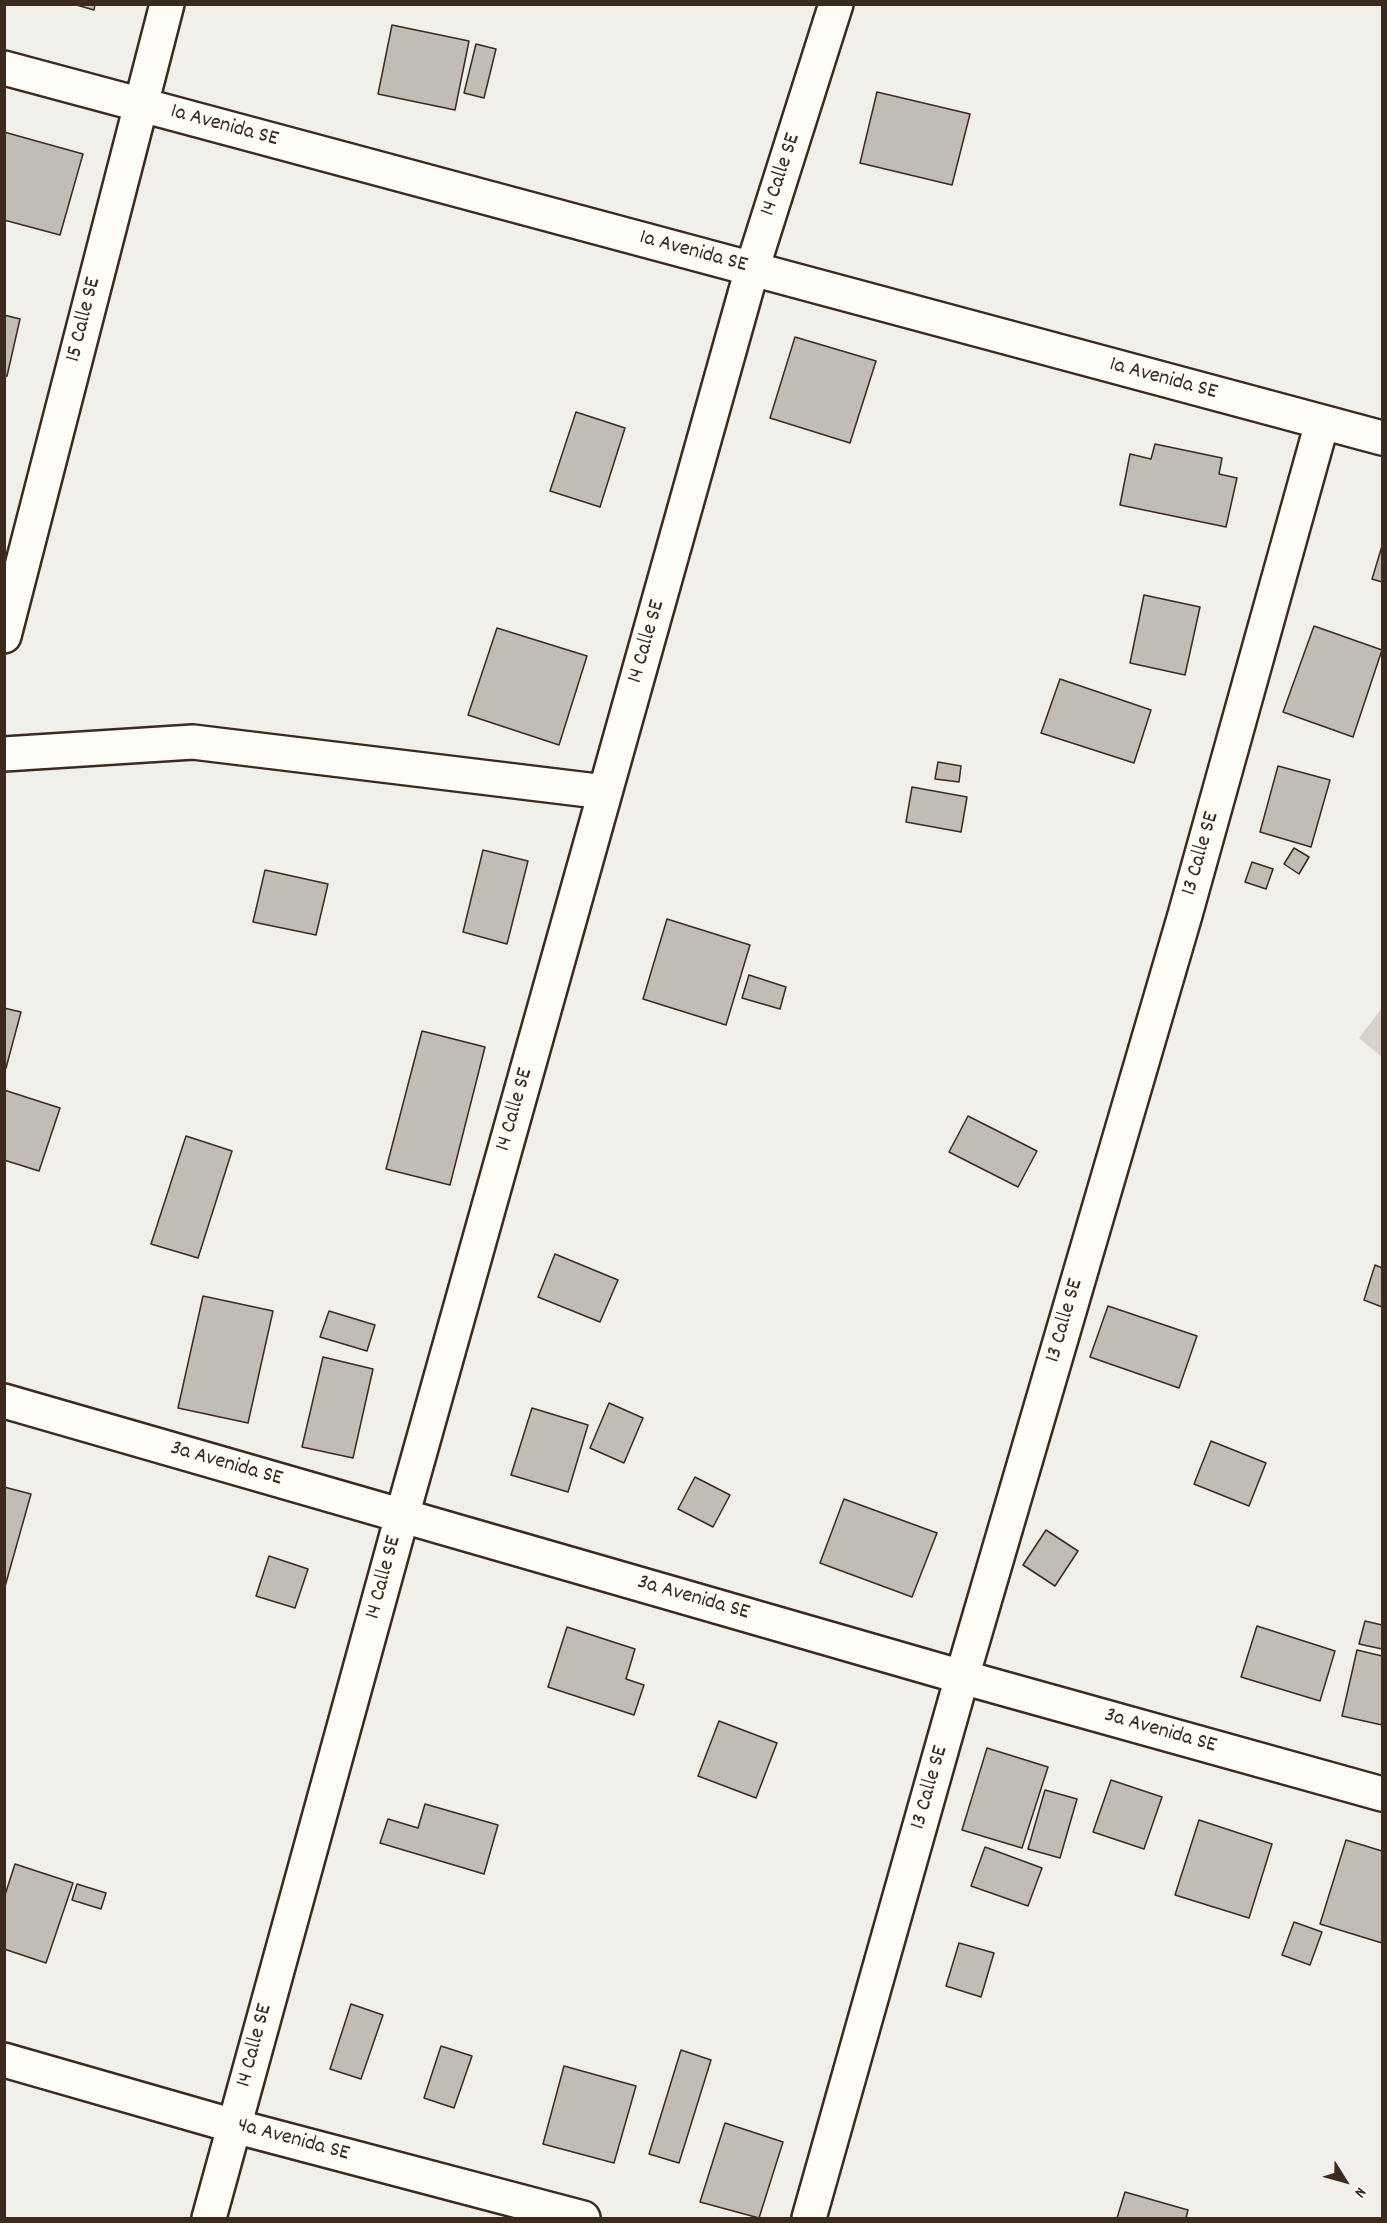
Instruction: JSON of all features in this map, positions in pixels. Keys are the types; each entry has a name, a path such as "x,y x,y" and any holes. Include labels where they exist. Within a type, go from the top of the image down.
{"street":[{"name":"15 Calle SE","path":"4,636 166,4"},
{"name":"14 Calle SE","path":"209,2218 402,1516 752,269 836,4"},
{"name":"1a Avenida SE","path":"4,68 1383,438"},
{"name":"13 Calle SE","path":"809,2218 962,1677 1185,915 1322,423"},
{"path":"4,754 193,742 605,792"},
{"name":"3a Avenida SE","path":"4,1401 962,1677 1383,1794"},
{"name":"4a Avenida SE","path":"4,2060 234,2126 583,2218"}],"shaded area":[{"path":"1382,1008 1382,1057 1359,1038"}],"building":[{"path":"73,4 95,4 94,10"},
{"path":"392,25 469,41 455,110 378,94"},
{"path":"476,44 496,49 484,98 464,93"},
{"path":"877,92 970,114 952,185 860,163"},
{"path":"4,132 83,154 60,235 4,220"},
{"path":"4,315 20,319 7,376 4,376"},
{"path":"795,337 876,361 850,443 770,418"},
{"path":"576,412 625,428 600,507 550,491"},
{"path":"1155,444 1222,458 1219,474 1237,478 1226,527 1120,505 1130,454 1151,459"},
{"path":"1382,546 1382,582 1372,579"},
{"path":"1144,595 1200,607 1185,675 1130,663"},
{"path":"1314,626 1382,650 1353,737 1283,712"},
{"path":"497,628 587,656 559,745 468,715"},
{"path":"1060,679 1151,710 1134,763 1041,733"},
{"path":"938,762 961,766 959,782 935,779"},
{"path":"1278,766 1330,780 1311,847 1260,832"},
{"path":"912,787 967,797 961,832 906,822"},
{"path":"1294,848 1309,857 1299,874 1284,864"},
{"path":"483,850 528,861 507,944 463,932"},
{"path":"1252,862 1273,869 1266,889 1245,882"},
{"path":"265,870 328,884 316,935 253,922"},
{"path":"667,919 750,945 726,1025 643,999"},
{"path":"749,975 786,987 780,1009 742,998"},
{"path":"4,1008 21,1012 6,1068 4,1068"},
{"path":"422,1031 485,1047 450,1185 386,1169"},
{"path":"4,1090 60,1108 39,1171 4,1160"},
{"path":"968,1116 1037,1151 1018,1187 949,1152"},
{"path":"186,1136 232,1151 198,1258 151,1244"},
{"path":"555,1254 618,1280 600,1322 538,1297"},
{"path":"1375,1265 1382,1268 1382,1307 1364,1300"},
{"path":"203,1296 273,1311 248,1423 178,1408"},
{"path":"1108,1306 1197,1336 1179,1388 1090,1357"},
{"path":"329,1311 375,1325 367,1351 320,1337"},
{"path":"323,1357 373,1369 353,1458 302,1447"},
{"path":"609,1403 643,1418 624,1463 590,1448"},
{"path":"532,1408 588,1425 568,1492 511,1475"},
{"path":"1211,1441 1266,1463 1249,1506 1194,1484"},
{"path":"695,1477 730,1495 713,1527 678,1509"},
{"path":"4,1487 31,1494 4,1590"},
{"path":"844,1499 937,1533 912,1597 820,1563"},
{"path":"1046,1530 1078,1551 1055,1586 1023,1565"},
{"path":"269,1556 308,1569 295,1608 256,1596"},
{"path":"1365,1621 1382,1625 1382,1649 1359,1644"},
{"path":"1257,1626 1335,1651 1320,1701 1241,1677"},
{"path":"567,1627 635,1649 626,1679 644,1685 634,1715 548,1687"},
{"path":"1357,1650 1382,1656 1382,1725 1342,1716"},
{"path":"719,1721 777,1743 756,1798 698,1776"},
{"path":"987,1748 1048,1767 1022,1848 962,1830"},
{"path":"1111,1780 1162,1797 1144,1849 1093,1832"},
{"path":"1045,1790 1077,1799 1060,1858 1028,1849"},
{"path":"425,1804 498,1825 484,1874 380,1843 388,1819 418,1828"},
{"path":"1199,1820 1272,1844 1249,1918 1175,1895"},
{"path":"1346,1840 1382,1851 1382,1943 1320,1924"},
{"path":"985,1847 1042,1868 1028,1906 971,1886"},
{"path":"15,1864 73,1883 46,1963 4,1949 4,1898"},
{"path":"77,1884 106,1893 101,1909 72,1900"},
{"path":"1294,1922 1322,1932 1310,1965 1282,1955"},
{"path":"959,1943 994,1953 981,1997 946,1986"},
{"path":"351,2004 383,2015 361,2079 330,2069"},
{"path":"441,2046 472,2056 454,2108 424,2098"},
{"path":"681,2050 711,2060 679,2163 649,2154"},
{"path":"564,2066 636,2086 614,2163 543,2144"},
{"path":"725,2123 783,2142 759,2218 700,2202"},
{"path":"1125,2192 1188,2210 1186,2218 1117,2218"}]}
